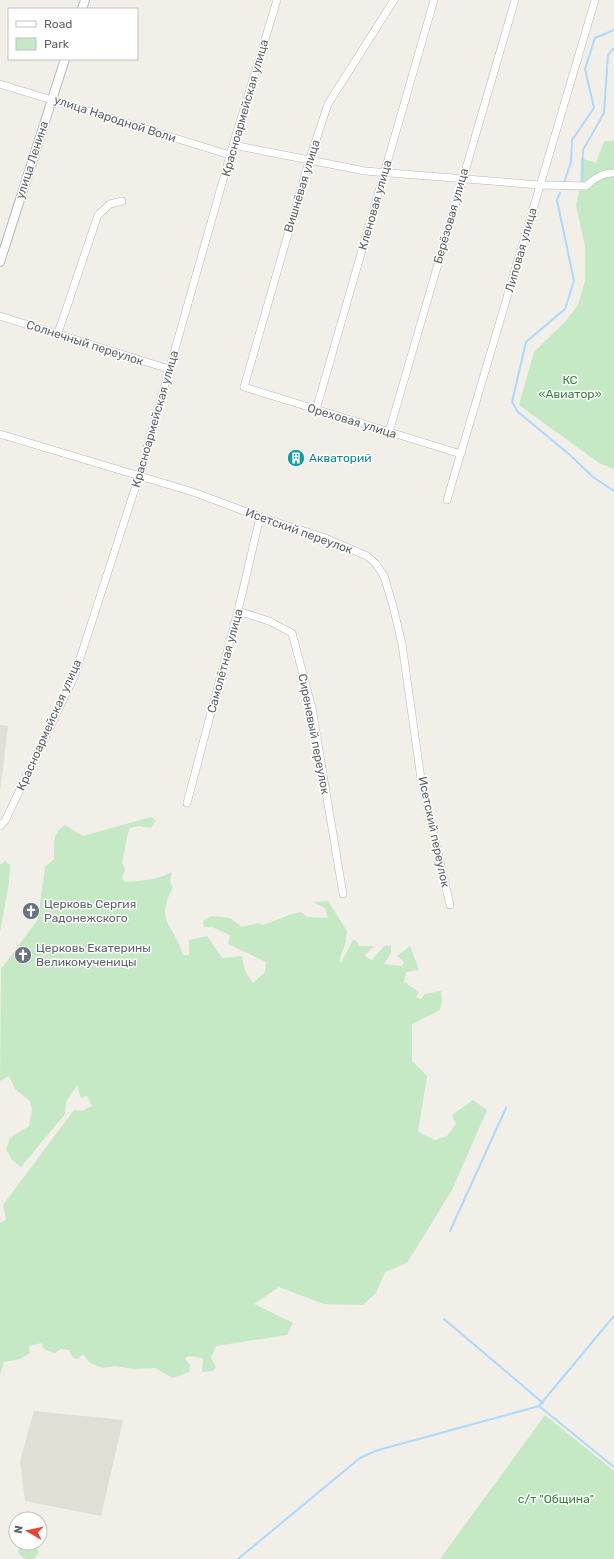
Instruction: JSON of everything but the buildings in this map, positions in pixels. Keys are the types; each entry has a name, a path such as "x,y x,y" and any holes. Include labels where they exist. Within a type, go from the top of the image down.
{"street":[{"name":"Красноармейская улица","path":"0,826 5,821 74,677 139,476 230,155 277,0"},
{"name":"Вишнёвая улица","path":"244,387 309,161 328,104 394,0"},
{"name":"Кленовая улица","path":"316,410 434,0"},
{"name":"Берёзовая улица","path":"389,432 462,177 515,0"},
{"name":"Липовая улица","path":"447,500 595,0"},
{"name":"улица Ленина","path":"0,262 65,60"},
{"name":"улица Народной Воли","path":"0,84 230,155"},
{"path":"233,145 365,171 462,177 540,185 586,186 593,180 610,172 614,173"},
{"path":"58,334 98,216 110,204 122,201"},
{"name":"Солнечный переулок","path":"0,316 169,370"},
{"name":"Ореховая улица","path":"244,387 461,454"},
{"name":"Исетский переулок","path":"0,434 193,492 260,517 323,537 367,556 376,564 384,576 402,644 421,779 450,905"},
{"name":"Самолётная улица","path":"187,803 238,611 260,517"},
{"name":"Сиреневый переулок","path":"238,611 269,621 292,633 312,708 343,894"}],"shaded area":[{"path":"0,725 8,726 0,793"},
{"path":"34,1411 123,1420 101,1516 25,1501 20,1461"}],"green space":[{"name":"КС «Авиатор»","path":"614,138 614,469 599,463 519,405 534,352 565,322 578,305 585,281 585,246 576,205 580,186 581,158 596,163 604,141 613,141"},
{"path":"151,817 156,820 151,828 139,826 129,828 122,862 125,870 122,878 125,882 143,881 161,877 172,872 170,882 173,887 165,908 165,916 183,955 189,955 189,940 207,936 222,958 242,956 245,971 253,983 265,972 266,962 228,944 230,935 212,927 204,927 203,921 211,916 230,918 242,927 258,923 263,925 301,912 307,917 328,918 325,908 313,902 328,901 347,931 345,945 339,960 341,963 353,940 360,946 374,946 364,956 372,960 384,946 391,945 391,953 384,964 402,966 404,962 397,956 410,946 419,970 406,972 404,982 419,992 416,997 421,999 425,994 441,991 442,1001 440,1010 412,1024 412,1061 427,1076 418,1132 435,1140 447,1136 456,1124 452,1115 473,1100 487,1110 452,1190 407,1263 385,1272 376,1293 363,1305 324,1304 279,1287 254,1304 293,1323 287,1335 216,1346 211,1358 216,1367 213,1371 202,1372 203,1358 188,1356 185,1359 190,1365 189,1372 173,1378 155,1368 133,1369 115,1366 103,1368 90,1363 83,1354 78,1359 73,1358 69,1350 61,1349 55,1353 45,1350 41,1343 29,1346 30,1353 20,1359 4,1362 0,1375 0,1223 6,1220 3,1205 74,1110 82,1111 92,1106 87,1096 81,1098 77,1085 66,1102 65,1114 21,1167 12,1160 6,1149 10,1138 29,1126 32,1109 30,1101 15,1089 9,1076 0,1081 1,969 38,919 45,867 54,859 55,839 61,828 65,825 83,836"},
{"path":"5,861 10,865 9,882 0,932 0,865"},
{"name":"с/т \"Община\"","path":"545,1415 614,1471 614,1559 440,1559"},
{"path":"18,1551 39,1552 34,1559 25,1559 18,1553"}],"waterway":[{"path":"564,183 571,162 572,140 594,108 585,69 595,38 614,30"},
{"path":"582,184 583,150 604,113 608,55 614,48"},
{"path":"560,193 557,200 574,281 565,309 526,342 512,402 518,412 570,455 593,477 614,491"},
{"path":"450,1231 506,1108"},
{"path":"238,1559 360,1458 375,1451 539,1406 614,1316"},
{"path":"444,1319 543,1403"},
{"path":"539,1406 614,1467"}],"place":[{"name":"Акваторий","path":"296,458"},
{"name":"Церковь Сергия Радонежского","path":"31,911"},
{"name":"Церковь Екатерины Великомученицы","path":"23,955"}]}
